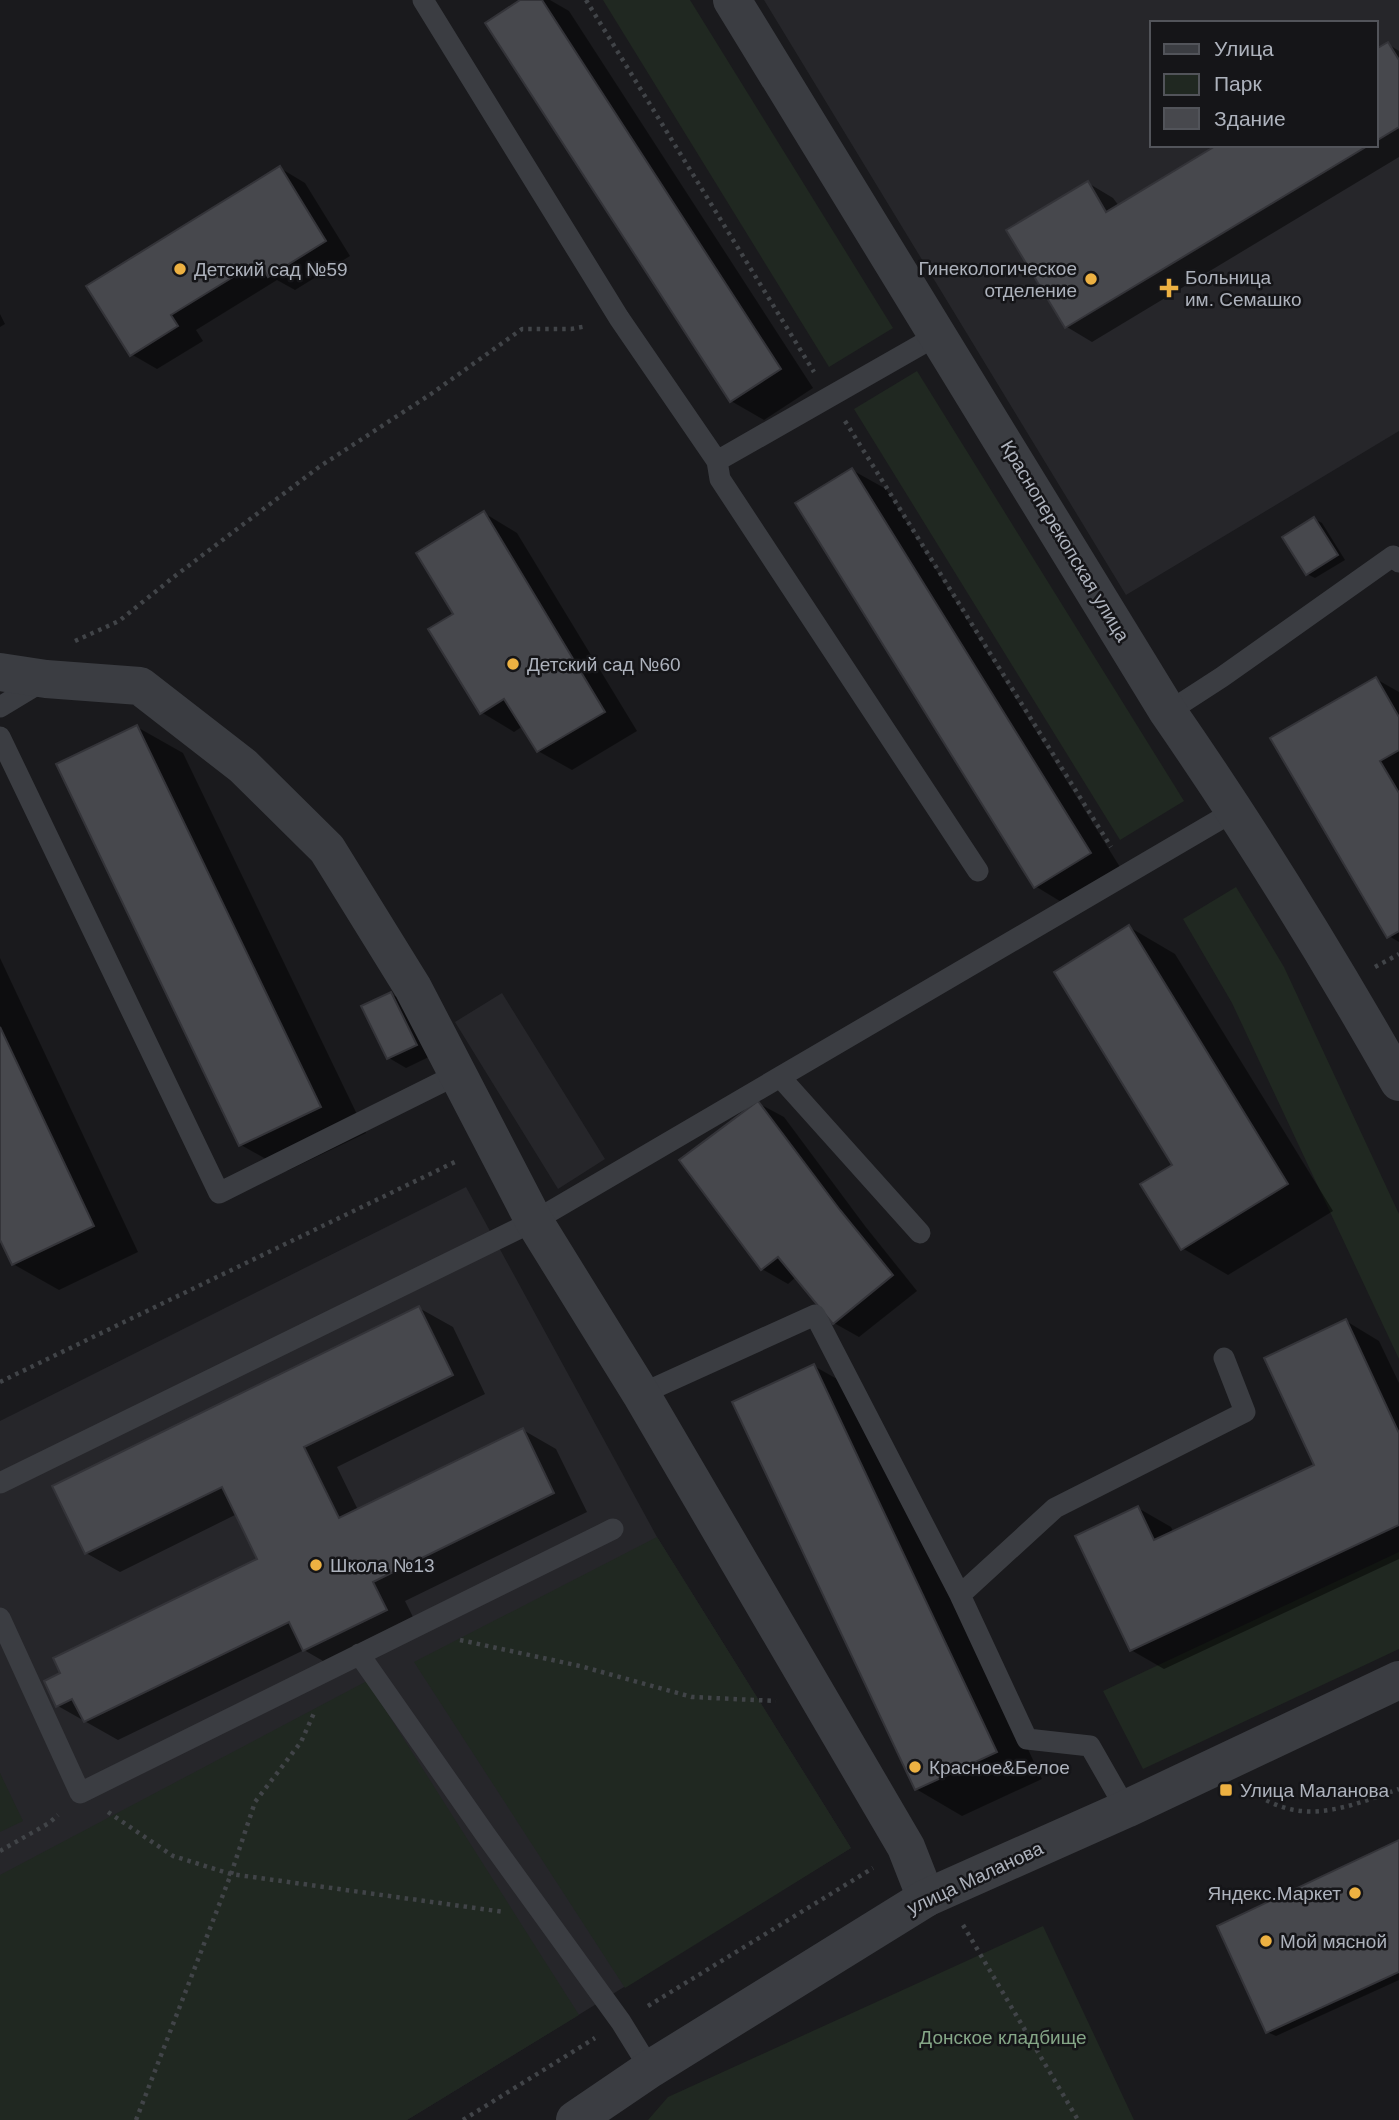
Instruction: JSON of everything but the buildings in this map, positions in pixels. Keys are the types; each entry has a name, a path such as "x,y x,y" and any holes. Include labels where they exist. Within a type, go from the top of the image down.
{"street":[{"name":"Красноперекопская улица","path":"732,0 1168,712 1236,810 1343,983 1399,1082"},
{"path":"0,671 46,679 140,686 243,766 327,849 413,988 534,1222 642,1394 934,1895"},
{"name":"улица Маланова","path":"575,2120 650,2069 934,1895 1126,1809 1399,1680"}],"lane":[{"path":"423,0 619,318 717,461 720,479 978,871"},
{"path":"717,461 938,335"},
{"path":"1168,712 1393,556 1399,562"},
{"path":"0,707 46,679"},
{"path":"0,737 219,1193 458,1074"},
{"path":"0,1483 534,1222 1236,810"},
{"path":"780,1077 920,1233"},
{"path":"642,1394 815,1315 960,1595 1027,1739 1090,1746 1126,1809"},
{"path":"960,1595 1055,1508 1245,1412 1224,1358"},
{"path":"0,1618 80,1793 613,1529"},
{"path":"359,1654 621,2022 650,2069"}],"path":[{"path":"586,0 1128,875"},
{"path":"68,644 119,621 319,467 431,394 522,329 571,329 619,318"},
{"path":"0,1382 469,1155"},
{"path":"411,1629 580,1666 692,1697 823,1704"},
{"path":"136,2120 231,1874 255,1802 301,1742 335,1666"},
{"path":"1228,1760 1253,1793 1288,1810 1332,1811 1399,1789"},
{"path":"0,1851 49,1823 80,1793 173,1856 231,1874 545,1918"},
{"path":"463,2120 906,1847"},
{"path":"934,1895 1079,2120"}],"shaded area":[{"name":"Больница им. Семашко","path":"764,0 1399,0 1399,431 1126,595"},
{"path":"502,993 605,1159 558,1189 455,1022"},
{"path":"466,1187 657,1537 851,1848 407,2120 0,2120 0,1421"}],"green space":[{"path":"603,0 690,0 893,328 829,367"},
{"path":"917,371 1184,801 1120,840 854,409"},
{"path":"1236,887 1284,967 1399,1214 1399,1359 1232,1003 1183,919"},
{"path":"657,1537 851,1848 625,1988 414,1662"},
{"path":"1399,1552 1399,1649 1143,1769 1103,1691"},
{"path":"367,1681 579,2015 407,2120 0,2120 0,1875"},
{"path":"0,1773 23,1821 0,1832"},
{"name":"Донское кладбище","path":"1043,1926 1134,2120 648,2120 668,2097"}],"place":[{"name":"Детский сад №59","path":"180,269"},
{"name":"Гинекологическое отделение","path":"1091,279"},
{"name":"Больница им. Семашко","path":"1169,288"},
{"name":"Детский сад №60","path":"513,664"},
{"name":"Школа №13","path":"316,1565"},
{"name":"Красное&Белое","path":"915,1767"},
{"name":"Улица Маланова","path":"1226,1790"},
{"name":"Яндекс.Маркет","path":"1355,1893"},
{"name":"Мой мясной","path":"1266,1941"}]}
